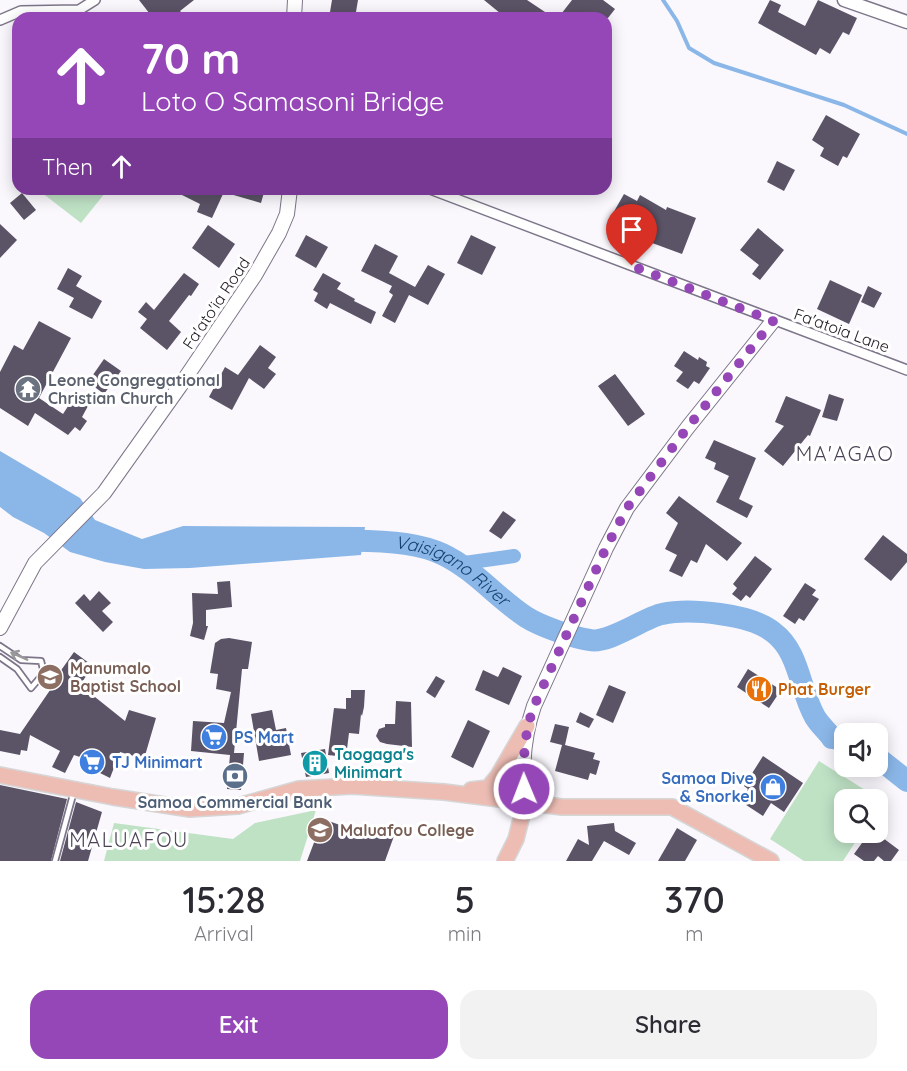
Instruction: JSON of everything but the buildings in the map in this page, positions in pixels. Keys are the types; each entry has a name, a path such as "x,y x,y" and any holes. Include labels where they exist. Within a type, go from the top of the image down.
{"main road":[{"name":"Fa'ato'ia Road","path":"0,628 35,563 98,499 180,386 266,258 287,214 289,195"},
{"path":"444,792 488,788 498,776 527,726 606,548 627,508 773,321"},
{"path":"505,861 516,839 525,802 523,758 527,726"},
{"path":"0,775 190,809 238,806 299,789 352,786 444,792 562,807 672,807 771,861"}],"street":[{"path":"19,12 78,10 95,0"},
{"path":"844,0 907,22"},
{"name":"Fa'atoia Lane","path":"446,195 907,370"}],"lane":[{"path":"0,646 21,660 41,661 44,673 31,688 16,669 0,657"},
{"path":"55,861 74,789"}],"green space":[{"path":"45,195 103,195 81,223"},
{"path":"819,761 834,770 834,777 844,777 864,789 834,789 834,843 855,843 843,861 804,861 770,839"},
{"path":"316,810 300,861 104,861 114,823 233,839 255,823"}],"water":[{"path":"0,451 80,498 95,520 142,539 183,526 365,527 361,555 190,568 144,569 105,562 70,552 44,533 13,517 0,507"}],"waterway":[{"path":"663,0 677,21 689,48 714,63 844,105 907,134"},
{"name":"Vaisigano River","path":"334,541 404,543 430,549 454,560 526,617 548,628 583,639 607,638 655,616 674,612 720,614 763,626 782,640 789,650 815,717 834,738"},
{"path":"457,564 514,556"},
{"name":"Vaisigano River","path":"888,766 907,781"}],"place":[{"name":"Leone Congregational Christian Church","path":"28,389"},
{"name":"Manumalo Baptist School","path":"50,677"},
{"name":"Phat Burger","path":"759,689"},
{"name":"PS Mart","path":"214,737"},
{"name":"TJ Minimart","path":"92,762"},
{"name":"Taogaga's Minimart","path":"315,763"},
{"name":"Samoa Commercial Bank","path":"235,776"},
{"name":"Samoa Dive & Snorkel","path":"773,787"},
{"name":"Maluafou College","path":"320,830"}],"district":[{"name":"MA'AGAO","path":"845,454"},
{"name":"MALUAFOU","path":"129,840"}],"route":[{"path":"524,789 524,749 527,726 534,706 606,548 627,508 773,321 632,266"}]}
